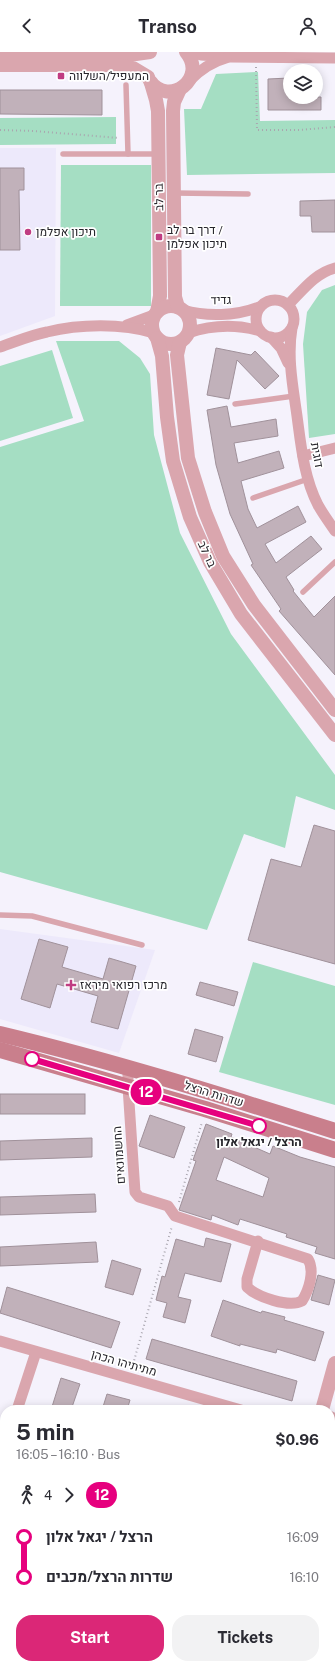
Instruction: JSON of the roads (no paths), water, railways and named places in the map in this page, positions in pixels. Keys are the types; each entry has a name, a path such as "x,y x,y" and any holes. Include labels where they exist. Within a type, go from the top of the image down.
{"main road":[{"name":"שדרות הרצל","path":"0,1034 128,1069 335,1131"},
{"name":"שדרות הרצל","path":"0,1050 205,1109 335,1150"}],"street":[{"path":"0,54 136,54 150,52"},
{"name":"בר לב","path":"153,52 146,63 149,80 156,100 160,296 156,313"},
{"path":"187,52 201,55 235,56 334,56"},
{"name":"בר לב","path":"180,308 175,296 173,111 175,98 185,85 193,68 187,52"},
{"path":"0,64 118,65 133,68 164,91 171,92 185,85 198,72 208,65 219,60 235,56"},
{"path":"288,305 311,281 329,269 335,268"},
{"path":"120,326 155,336 168,344 200,329 232,326 260,331 271,337 283,336 292,328 294,316 288,305 283,301 270,300 259,307 256,319 260,331"},
{"path":"0,347 57,330 120,326 140,322 164,307 180,308 190,320 184,337"},
{"name":"גדיד","path":"180,308 203,314 228,314 249,311 259,307"},
{"path":"155,336 152,321 156,313"},
{"name":"דוגית","path":"292,328 290,344 292,378 303,456 308,479 318,505 335,531"},
{"name":"בר לב","path":"155,336 162,356 167,417 173,461 190,517 210,562 241,614 335,735"},
{"name":"בר לב","path":"184,337 177,355 182,416 188,458 205,512 223,556 254,605 335,710"},
{"name":"דוגית","path":"271,337 285,356 292,378"},
{"path":"303,456 335,448"},
{"name":"החשמונאים","path":"128,1069 135,1192 139,1197 168,1206 175,1216 258,1242"},
{"path":"258,1242 308,1259 312,1271 302,1301 295,1304 288,1304 253,1293 247,1287 246,1279 258,1242"},
{"name":"מתיתיהו הכהן","path":"0,1341 223,1405"},
{"path":"19,1405 36,1352"},
{"path":"323,1405 335,1363"},
{"path":"335,1415 335,1421"}],"lane":[{"path":"126,85 128,154"},
{"path":"63,154 158,154"},
{"path":"174,193 248,194"},
{"path":"235,404 294,396"},
{"path":"253,498 308,479"},
{"path":"302,592 335,562"},
{"path":"0,915 32,916 142,945"}],"place":[{"name":"המעפיל/השלווה","path":"61,76"},
{"name":"תיכון אפלמן","path":"28,232"},
{"name":"דרך בר לב / תיכון אפלמן","path":"159,237"},
{"name":"מרכז רפואי מיראז","path":"71,985"},
{"name":"הרצל / יגאל אלון","path":"259,1126"}]}
